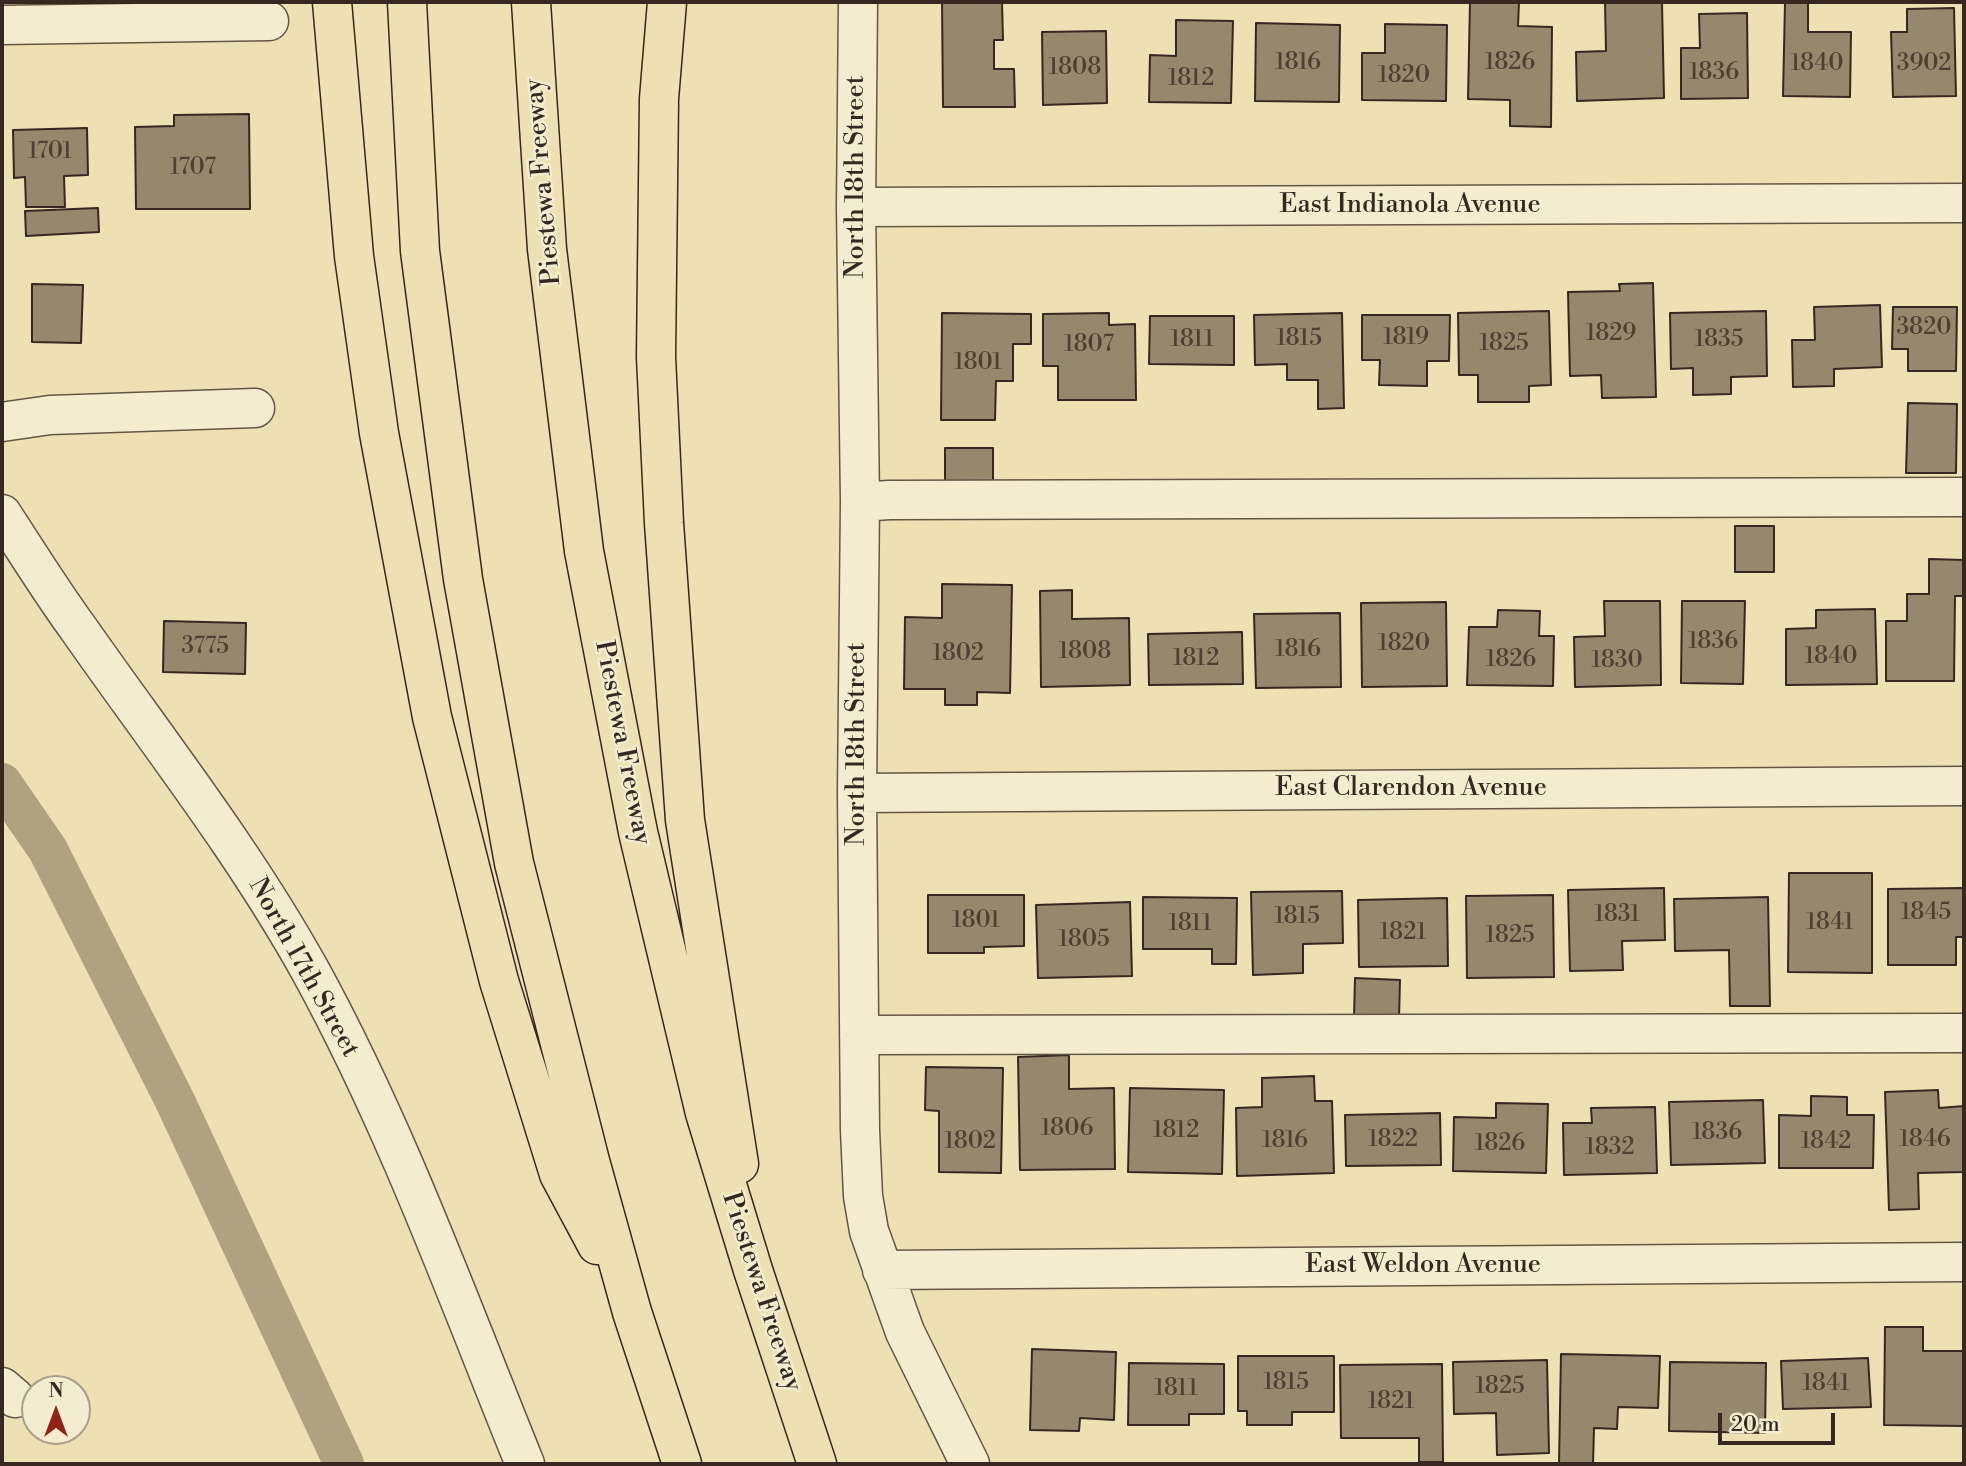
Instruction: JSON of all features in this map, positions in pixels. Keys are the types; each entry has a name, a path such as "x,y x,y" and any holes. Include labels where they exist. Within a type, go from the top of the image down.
{"highway":[{"path":"332,2 354,256 379,433 432,717 499,981 559,1174 632,1312"},
{"path":"407,2 420,251 463,579 514,863 590,1161 632,1312 682,1464"},
{"name":"Piestewa Freeway","path":"531,2 547,249 584,551 638,832 705,1114 817,1464"},
{"path":"667,2 659,99 656,357 664,523 685,820 732,1103 753,1270"}],"street":[{"name":"North 18th Street","path":"858,2 856,207 860,502 857,793 863,1195 869,1231 905,1332 970,1464"},
{"path":"2,25 269,21"},
{"name":"East Indianola Avenue","path":"856,207 1964,203"},
{"path":"2,422 50,415 255,408"},
{"path":"860,502 1964,497"},
{"name":"North 17th Street","path":"2,514 76,625 239,857 311,973 360,1068 416,1194 525,1464"},
{"name":"East Clarendon Avenue","path":"857,793 1964,786"},
{"path":"859,1035 1964,1033"},
{"name":"East Weldon Avenue","path":"882,1270 1964,1262"}],"building":[{"path":"942,2 1002,2 1003,40 994,40 994,69 1014,69 1015,107 943,107"},
{"path":"1470,2 1519,2 1518,26 1552,27 1551,127 1510,126 1510,100 1468,99"},
{"path":"1605,2 1662,2 1664,98 1577,101 1576,52 1606,51"},
{"path":"1785,3 1808,3 1808,32 1851,32 1850,97 1783,96"},
{"path":"1954,8 1956,96 1893,97 1891,32 1907,32 1907,9"},
{"path":"1747,13 1748,98 1681,99 1681,48 1700,48 1699,14"},
{"path":"1176,20 1233,21 1231,103 1149,102 1150,55 1176,56"},
{"path":"1256,23 1340,25 1339,102 1255,101"},
{"path":"1385,24 1447,25 1446,101 1362,100 1362,53 1385,53"},
{"path":"1106,31 1107,103 1043,105 1042,32"},
{"path":"249,114 250,209 136,209 135,127 174,126 174,115"},
{"path":"87,128 88,175 64,176 65,207 26,207 25,177 14,178 13,130"},
{"path":"98,208 99,232 26,236 25,211"},
{"path":"1653,283 1656,397 1602,398 1601,375 1570,376 1568,292 1620,291 1619,284"},
{"path":"32,284 83,285 81,343 32,342"},
{"path":"1880,305 1882,367 1834,369 1834,386 1793,387 1792,340 1815,340 1814,307"},
{"path":"1893,307 1957,307 1956,371 1908,371 1908,349 1892,349"},
{"path":"1549,311 1551,385 1529,386 1529,402 1478,402 1478,375 1459,375 1458,313"},
{"path":"1766,311 1767,376 1731,377 1731,394 1693,395 1693,368 1671,369 1670,313"},
{"path":"942,313 1031,314 1031,344 1013,344 1013,381 996,381 995,420 941,420"},
{"path":"1109,313 1109,325 1135,324 1136,400 1058,400 1058,366 1043,366 1043,314"},
{"path":"1342,313 1344,408 1318,409 1318,380 1287,380 1287,364 1255,365 1254,315"},
{"path":"1362,315 1450,315 1449,361 1427,361 1427,386 1379,385 1380,360 1362,360"},
{"path":"1150,316 1234,316 1234,365 1149,364"},
{"path":"1908,403 1957,404 1956,473 1906,473"},
{"path":"945,448 993,448 993,488 945,489"},
{"path":"1735,526 1774,526 1774,572 1735,572"},
{"path":"1929,559 1964,560 1964,596 1955,596 1954,681 1886,681 1886,621 1907,621 1907,594 1929,594"},
{"path":"942,584 1012,585 1010,693 977,692 977,705 945,705 945,689 904,689 905,617 942,618"},
{"path":"1072,590 1072,619 1129,618 1130,685 1041,687 1040,591"},
{"path":"1604,601 1660,601 1661,685 1575,687 1574,637 1605,636"},
{"path":"1682,601 1745,601 1743,684 1681,683"},
{"path":"1446,602 1447,686 1362,687 1361,603"},
{"path":"1875,609 1877,684 1786,685 1786,629 1816,628 1816,610"},
{"path":"1498,610 1540,611 1539,636 1554,636 1553,686 1467,685 1469,627 1497,627"},
{"path":"1340,613 1341,687 1256,688 1254,614"},
{"path":"164,621 246,623 245,674 163,672"},
{"path":"1242,632 1243,684 1149,685 1148,634"},
{"path":"1789,873 1872,873 1872,973 1788,972"},
{"path":"1664,888 1665,940 1622,941 1623,970 1570,971 1568,890"},
{"path":"1964,888 1964,937 1956,937 1956,965 1888,965 1888,889"},
{"path":"1342,891 1343,943 1303,944 1303,973 1253,975 1251,892"},
{"path":"928,895 1024,895 1024,946 984,947 984,953 928,953"},
{"path":"1553,895 1554,977 1467,978 1466,896"},
{"path":"1143,897 1237,898 1236,964 1212,964 1212,949 1143,949"},
{"path":"1768,897 1770,1006 1730,1006 1729,950 1675,951 1674,899"},
{"path":"1447,898 1448,966 1359,967 1358,900"},
{"path":"1130,902 1132,976 1038,978 1036,905"},
{"path":"1355,978 1400,980 1399,1019 1354,1017"},
{"path":"1069,1055 1069,1089 1114,1088 1115,1169 1020,1170 1018,1057"},
{"path":"926,1067 1003,1068 1001,1173 939,1172 939,1111 925,1110"},
{"path":"1314,1076 1315,1101 1332,1101 1334,1173 1237,1176 1236,1108 1262,1107 1262,1078"},
{"path":"1130,1088 1224,1090 1222,1174 1128,1172"},
{"path":"1938,1090 1939,1108 1964,1106 1964,1172 1918,1173 1919,1209 1889,1210 1885,1092"},
{"path":"1811,1096 1847,1097 1847,1115 1874,1115 1873,1168 1779,1168 1779,1115 1811,1116"},
{"path":"1763,1100 1765,1163 1671,1165 1669,1102"},
{"path":"1496,1103 1548,1104 1546,1173 1453,1171 1454,1117 1496,1118"},
{"path":"1655,1107 1657,1173 1564,1175 1563,1123 1592,1123 1591,1108"},
{"path":"1440,1113 1441,1165 1346,1166 1345,1115"},
{"path":"1885,1327 1923,1327 1923,1351 1964,1351 1964,1426 1884,1425"},
{"path":"1032,1349 1116,1352 1114,1420 1080,1418 1079,1431 1030,1430"},
{"path":"1561,1354 1660,1356 1658,1408 1618,1407 1617,1429 1594,1428 1593,1464 1559,1464"},
{"path":"1238,1356 1334,1356 1334,1412 1292,1412 1292,1425 1247,1425 1247,1411 1238,1411"},
{"path":"1868,1358 1871,1407 1783,1409 1781,1361"},
{"path":"1547,1360 1549,1453 1497,1455 1496,1413 1454,1414 1453,1362"},
{"path":"1670,1362 1766,1363 1765,1433 1669,1431"},
{"path":"1129,1363 1224,1364 1224,1414 1189,1414 1189,1425 1128,1425"},
{"path":"1442,1364 1443,1462 1419,1462 1419,1438 1341,1438 1340,1365"}],"waterway":[{"path":"2,783 48,850 175,1101 344,1464"}]}
